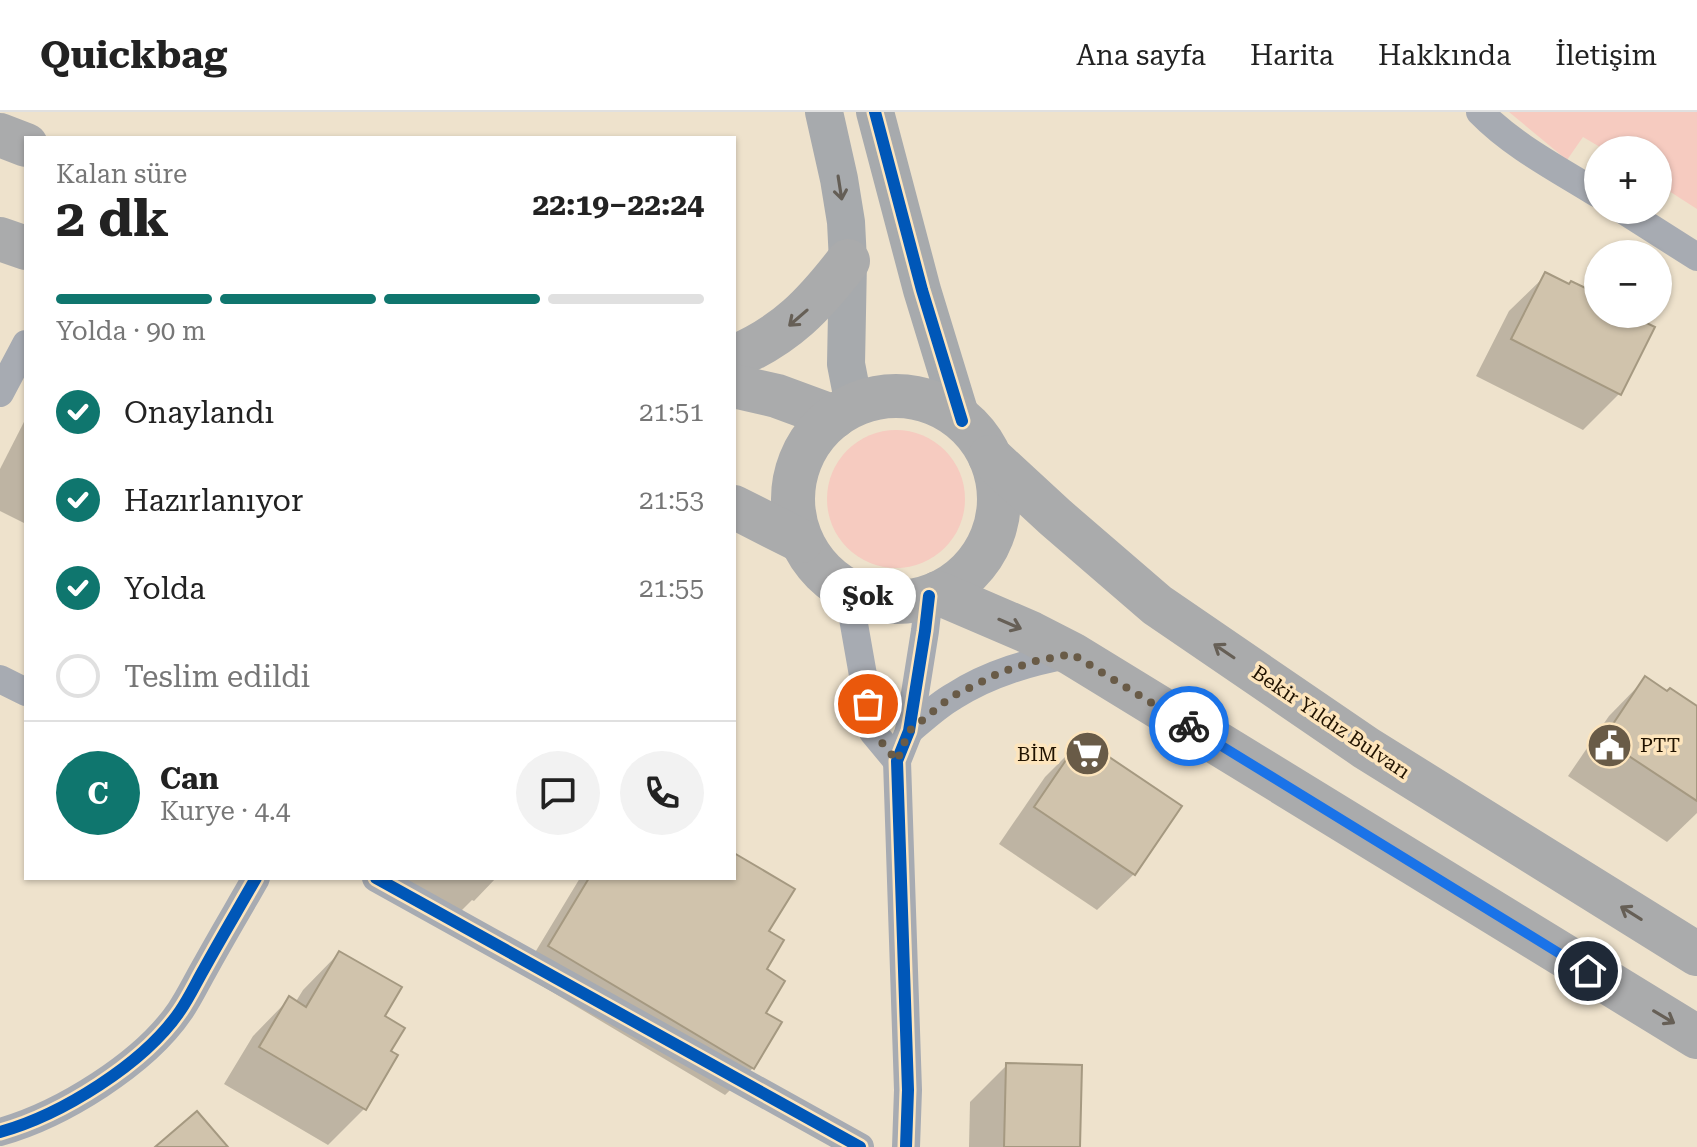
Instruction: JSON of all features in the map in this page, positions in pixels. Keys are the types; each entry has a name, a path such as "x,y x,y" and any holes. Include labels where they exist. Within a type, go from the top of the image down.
{"main road":[{"path":"0,135 24,144"},
{"path":"0,239 24,247"},
{"path":"736,356 775,336 798,318 819,299 848,261"},
{"path":"736,386 844,411"},
{"path":"899,396 922,399 962,421 978,437 990,457 997,479 999,502 996,525 988,546 975,566 958,581 934,595 893,602 870,599 829,578 813,561 801,541 794,519 792,497 804,452 817,433 844,411 876,398 899,396"},
{"name":"Bekir Yıldız Bulvarı","path":"990,457 1157,605 1366,748 1697,954"},
{"path":"736,508 801,541"},
{"path":"934,595 1031,633 1072,654 1697,1037"}],"street":[{"path":"824,112 846,222 848,261 844,411"},
{"path":"875,112 922,290 962,421"},
{"path":"1480,112 1516,142 1584,185"},
{"path":"1645,224 1697,257"},
{"path":"1,390 24,348"},
{"path":"848,590 873,732 897,761"},
{"path":"906,1147 908,1090 897,761 909,731 934,595"},
{"path":"909,731 951,697 976,683 1012,668 1072,654"},
{"path":"0,679 24,691"},
{"path":"0,1132 40,1118 102,1084 156,1039 180,1012 255,880"},
{"path":"380,880 860,1147"}],"shaded area":[{"path":"1509,112 1697,112 1697,209 1672,193 1672,136 1584,136 1567,160"},
{"path":"896,430 922,436 945,450 959,473 965,499 959,525 945,548 922,562 896,568 870,562 847,548 833,525 827,499 833,473 847,450 870,436"}],"building":[{"path":"1545,272 1569,284 1571,281 1584,287 1584,328 1654,328 1621,395 1511,339"},
{"path":"1645,676 1697,706 1697,801 1603,739"},
{"path":"1081,738 1182,806 1135,875 1034,807"},
{"path":"736,854 795,889 769,931 784,940 767,969 785,981 766,1013 782,1022 754,1069 548,946 588,880 736,880"},
{"path":"339,951 402,987 385,1016 405,1028 391,1051 398,1055 366,1110 259,1047 289,996 306,1007"},
{"path":"1006,1063 1082,1065 1080,1147 1004,1147"},
{"path":"197,1111 228,1147 155,1147"}],"cycle path":[{"path":"875,112 922,290 962,421"},
{"path":"906,1147 908,1090 897,761 909,731 929,596"},
{"path":"0,1132 74,1100 145,1050 183,1006 255,880"},
{"path":"380,880 860,1147"}],"way so far":[{"path":"868,704 873,732 897,761 909,731 951,697 1001,672 1072,654 1189,726"}],"place":[{"name":"Şok","path":"868,704"},
{"name":"PTT","path":"1609,745"},
{"name":"BİM","path":"1088,754"}],"route":[{"path":"1189,726 1588,971"}]}
